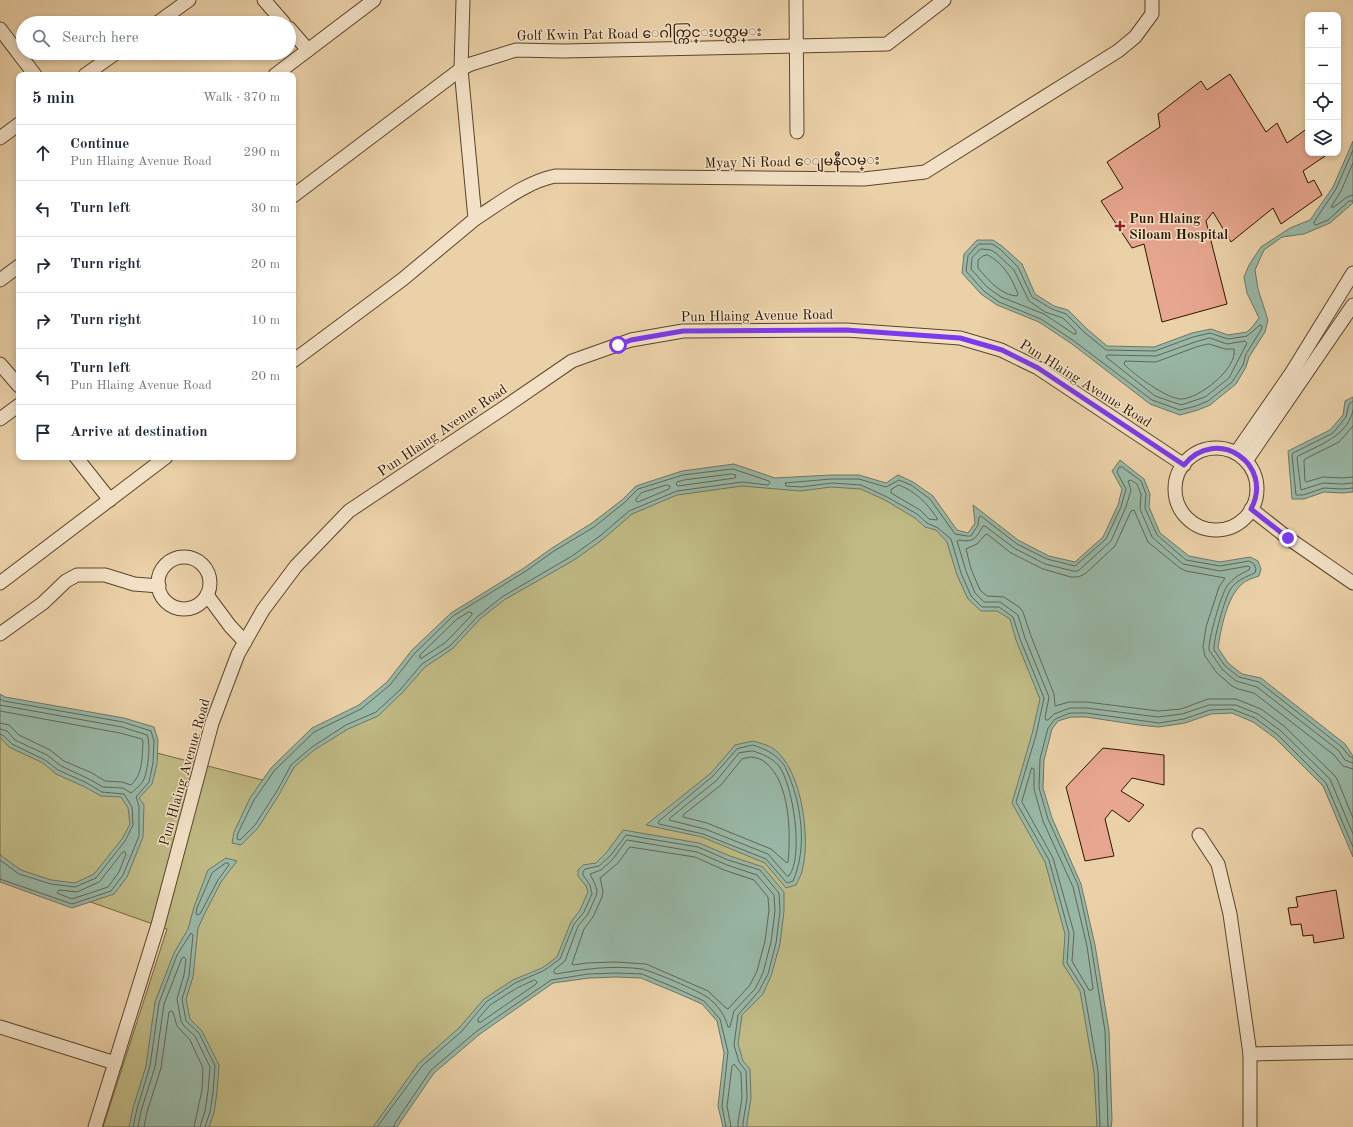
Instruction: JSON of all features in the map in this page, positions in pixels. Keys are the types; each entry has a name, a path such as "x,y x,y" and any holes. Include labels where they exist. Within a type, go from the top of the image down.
{"street":[{"path":"167,16 189,0"},
{"path":"264,0 278,16"},
{"path":"296,59 374,0"},
{"path":"463,0 461,69 474,219"},
{"path":"796,0 798,132"},
{"name":"Golf Kwin Pat Road ေဂါက္ကြင္းပတ္လမ္း","path":"296,194 461,69 471,64 516,50 563,51 888,44 944,0"},
{"name":"Myay Ni Road ေျမနီလမ္း","path":"296,359 403,279 474,219 542,178 555,176 864,179 925,172 1118,51 1135,37 1152,14 1152,0"},
{"path":"0,29 16,50"},
{"path":"296,36 308,50"},
{"path":"24,60 33,72"},
{"path":"89,72 106,60"},
{"path":"279,72 295,60"},
{"path":"0,138 16,126"},
{"path":"0,280 16,268"},
{"path":"1241,457 1353,273"},
{"path":"1241,457 1353,305"},
{"name":"Pun Hlaing Avenue Road","path":"95,1127 158,925 212,723 238,654 263,610 296,566 349,511 506,407 572,361 631,340 683,331 838,330 960,338 1002,350 1038,368 1184,465"},
{"path":"0,364 16,383"},
{"path":"0,419 16,407"},
{"path":"1223,448 1241,457 1252,469 1257,483 1256,500 1248,516 1237,525 1220,531 1197,526 1185,517 1176,498 1175,490 1180,470 1184,465 1195,454 1209,449 1223,448"},
{"path":"78,460 110,500"},
{"path":"0,584 162,460"},
{"path":"1251,509 1288,538 1353,583"},
{"path":"185,558 199,562 208,574 209,588 207,595 197,606 183,609 176,608 169,604 160,593 159,586 161,572 171,561 185,558"},
{"path":"0,634 43,603 66,581 78,575 105,575 134,584 159,586"},
{"path":"207,595 230,626 245,642"},
{"path":"1199,835 1218,864 1230,914 1250,1054 1250,1127"},
{"path":"0,1027 115,1064"},
{"path":"1250,1054 1353,1052"}],"shaded area":[{"path":"722,476 855,482 1058,592 1030,796 1083,947 1105,1127 738,1127 724,986 574,961 426,1069 389,1127 103,1127 167,929 0,870 0,710 5,714 274,783 308,742 379,697 461,623 638,500"}],"water":[{"path":"1353,141 1353,203 1330,223 1304,234 1282,237 1264,250 1255,270 1258,289 1268,320 1265,332 1249,357 1246,367 1236,384 1210,405 1198,410 1180,415 1150,404 1072,344 1039,322 997,305 981,294 962,273 964,254 977,240 993,240 1022,264 1035,294 1054,306 1068,310 1107,346 1154,347 1192,333 1211,329 1228,335 1247,332 1259,318 1247,293 1244,277 1249,265 1261,247 1290,228 1310,220 1333,187"},
{"path":"1353,397 1353,492 1324,492 1304,499 1292,499 1288,451 1330,430 1343,415 1345,401"},
{"path":"1120,460 1144,479 1150,494 1149,507 1160,533 1189,556 1220,562 1250,557 1258,561 1261,569 1259,576 1242,584 1232,597 1223,622 1218,648 1228,663 1242,674 1261,678 1345,744 1353,756 1353,857 1323,786 1275,738 1253,722 1232,713 1211,714 1185,723 1159,727 1086,717 1071,717 1058,721 1052,729 1044,760 1043,788 1052,818 1081,884 1095,945 1109,1031 1111,1127 1097,1127 1094,1072 1080,991 1063,964 1065,934 1045,862 1012,803 1032,734 1040,699 1016,640 1010,619 997,611 981,611 968,599 957,575 947,542 936,530 925,527 915,518 885,500 861,489 831,487 800,491 742,486 677,495 632,514 602,540 574,560 504,600 480,619 452,649 425,667 403,692 378,716 348,729 314,750 294,767 258,828 241,845 232,843 234,832 250,798 271,768 312,728 359,705 387,682 412,650 451,613 524,568 552,548 592,523 622,500 636,486 682,471 734,464 775,478 859,475 886,483 898,475 913,482 933,496 957,530 968,533 975,523 973,505 1018,540 1049,556 1075,562 1103,537 1118,505 1122,489 1112,471"},
{"path":"0,694 5,697 124,718 154,727 158,740 157,764 152,784 139,798 144,805 143,837 127,877 114,894 72,908 0,882 0,855 21,870 51,880 75,883 94,874 122,839 130,824 128,808 121,797 101,796 56,774 43,763 9,747 0,737"},
{"path":"753,741 774,749 784,759 798,788 804,824 805,857 802,871 796,885 786,888 765,863 702,837 646,825 711,773 735,745"},
{"path":"623,830 699,843 730,856 763,867 784,892 784,911 780,944 771,976 763,994 742,1015 738,1044 743,1061 750,1069 751,1098 747,1127 723,1127 718,1106 724,1053 717,1021 702,1004 677,993 641,978 616,977 589,978 553,983 480,1034 434,1073 397,1127 373,1127 419,1063 459,1028 484,999 513,980 542,968 557,957 571,922 580,910 588,892 586,886 578,876 578,870 583,865 596,863 607,852"},
{"path":"226,858 237,861 221,882 198,928 193,977 186,999 190,1019 202,1031 219,1065 214,1113 209,1127 129,1127 133,1108 146,1066 155,1002 174,953 188,929 194,907 208,870"}],"building":[{"path":"1230,74 1266,132 1277,123 1287,143 1305,130 1305,156 1325,156 1303,171 1308,183 1314,180 1322,195 1281,224 1273,208 1231,242 1213,212 1206,221 1227,304 1162,322 1144,244 1132,248 1101,201 1123,188 1107,162 1160,127 1158,114 1201,81 1207,90"},
{"path":"1103,748 1164,755 1164,785 1132,778 1121,791 1144,805 1129,822 1112,810 1105,819 1114,856 1085,861 1066,787"},
{"path":"1336,890 1344,938 1314,943 1313,935 1303,936 1301,924 1291,925 1288,908 1298,907 1296,897"}],"place":[{"name":"Pun Hlaing Siloam Hospital","path":"1120,226"}],"route":[{"path":"618,345 631,340 683,331 846,330 960,338 1002,350 1038,368 1184,465 1195,454 1209,449 1223,448 1236,453 1246,460 1252,469 1257,483 1256,500 1251,509 1288,538"}]}
